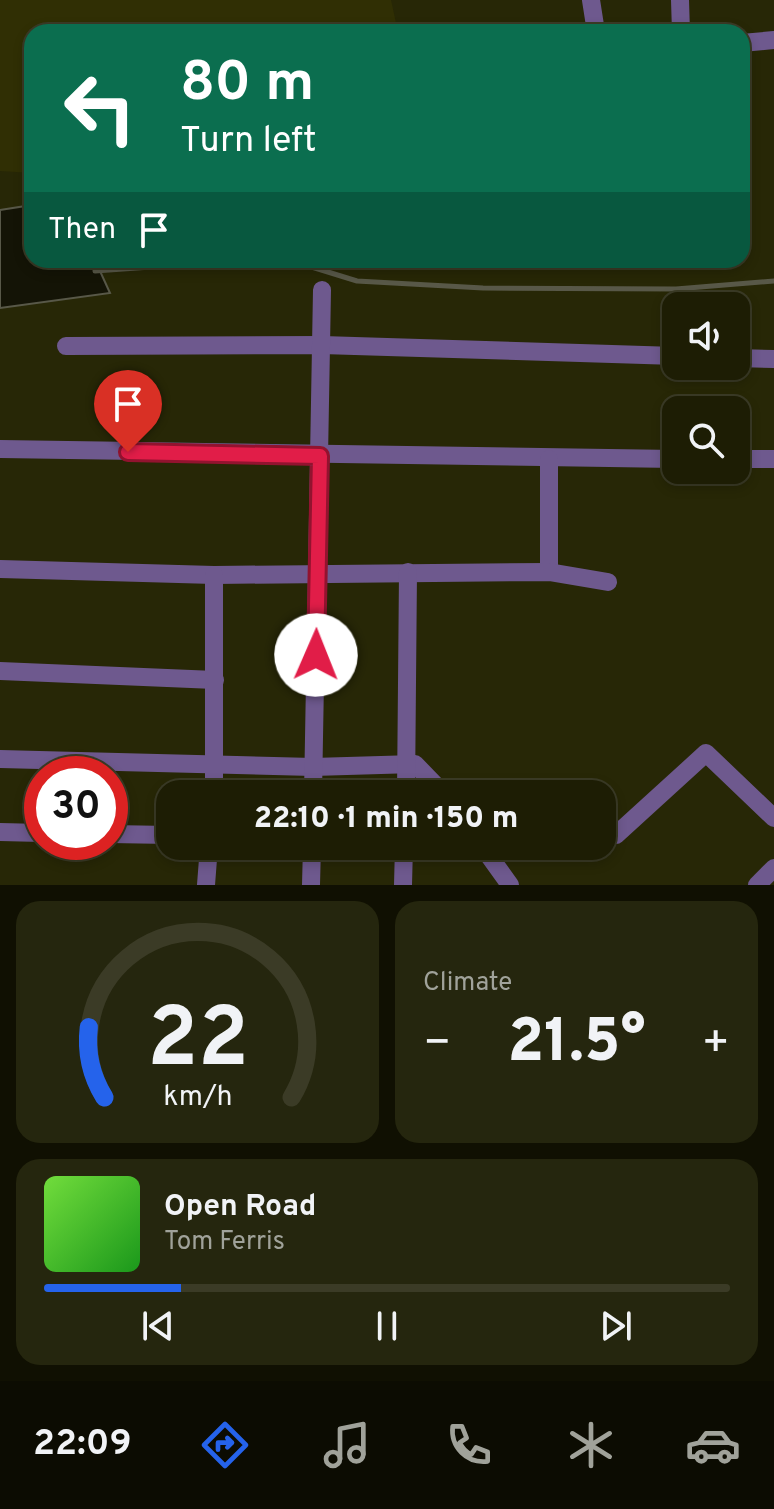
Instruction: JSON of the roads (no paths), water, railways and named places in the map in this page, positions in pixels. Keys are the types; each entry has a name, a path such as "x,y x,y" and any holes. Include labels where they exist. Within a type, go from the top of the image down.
{"street":[{"path":"591,0 595,24"},
{"path":"680,0 681,24"},
{"path":"750,42 774,40"},
{"path":"313,780 322,290"},
{"path":"66,346 322,345 662,356"},
{"path":"750,358 774,359"},
{"path":"0,449 662,459"},
{"path":"549,459 549,572"},
{"path":"750,459 774,459"},
{"path":"0,569 214,575 549,572 608,582"},
{"path":"406,780 408,572"},
{"path":"214,575 215,780"},
{"path":"0,671 215,680"},
{"path":"616,835 706,753 774,818"},
{"path":"0,759 313,767 415,764 430,780"},
{"path":"0,832 24,833"},
{"path":"128,834 156,835"},
{"path":"206,885 208,860"},
{"path":"311,885 312,860"},
{"path":"403,885 404,860"},
{"path":"492,860 510,885"},
{"path":"757,885 774,868"}],"waterway":[{"path":"95,271 137,268"},
{"path":"315,268 357,281 483,288 676,289 774,281"}]}
